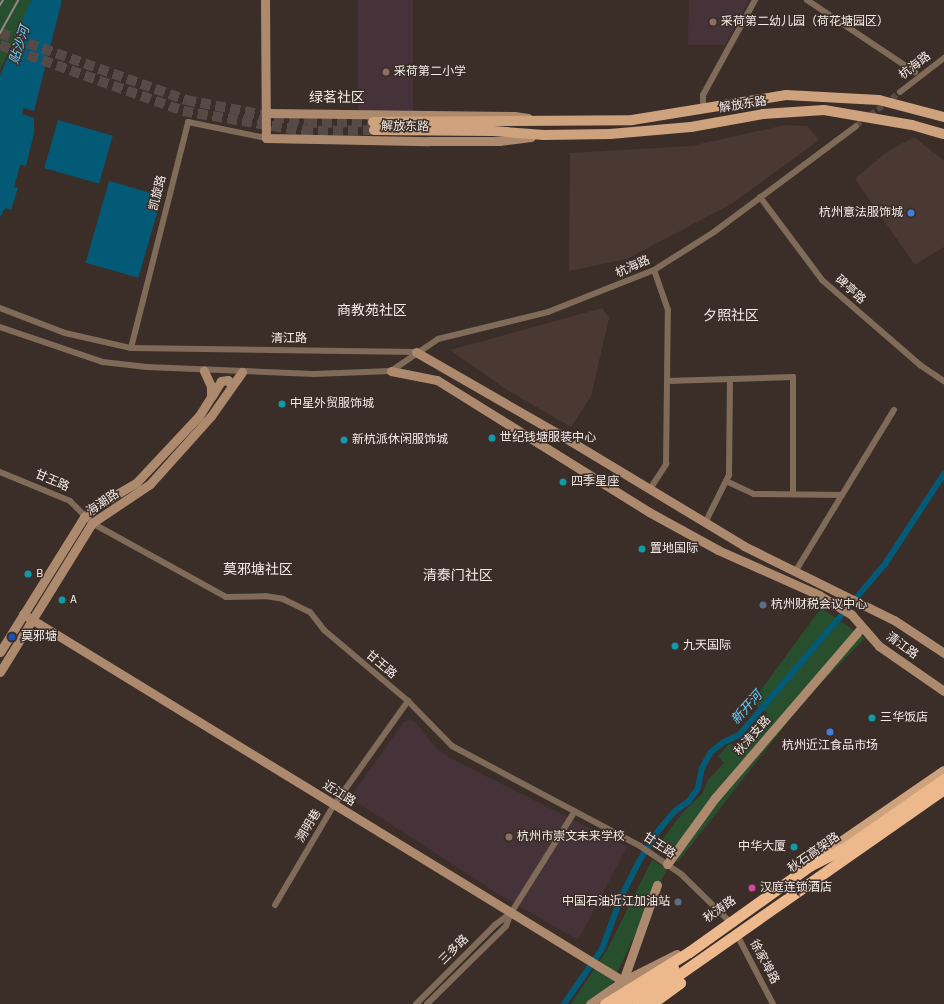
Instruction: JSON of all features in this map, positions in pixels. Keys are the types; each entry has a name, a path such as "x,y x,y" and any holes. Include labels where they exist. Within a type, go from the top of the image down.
{"highway":[{"name":"秋石高架路","path":"621,1004 944,779"},
{"name":"秋石高架路","path":"636,1003 944,789"},
{"path":"651,1004 872,843 892,826"},
{"path":"605,1004 689,952 811,865 846,847"}],"main road":[{"path":"265,0 266,138"},
{"name":"解放东路","path":"544,135 493,131 374,126 632,120 779,96 821,96 879,100 944,117"},
{"name":"解放东路","path":"266,138 491,141 544,135 652,131 763,114 824,110 906,124 944,134"},
{"name":"解放东路","path":"267,113 514,116 545,122"},
{"name":"清江路","path":"416,352 562,436 705,523 795,572 851,614 880,646 944,691"},
{"path":"204,371 211,386 211,397"},
{"path":"391,371 437,380 649,512 713,547 820,590 861,603 894,620 944,653"},
{"name":"海潮路","path":"0,672 92,523 150,484 211,416 231,385 242,372"},
{"name":"海潮路","path":"0,652 84,517 98,505 136,483 200,416 221,381 228,380 231,385"},
{"name":"近江路","path":"23,614 622,981 636,1003"},
{"name":"秋涛支路","path":"667,864 715,798 862,627"},
{"name":"秋涛路","path":"611,1004 728,920 944,771"},
{"path":"636,1003 735,931 848,852 944,792"},
{"path":"622,981 657,886"},
{"path":"590,1004 622,981 689,948"}],"street":[{"path":"703,109 703,96 755,0"},
{"path":"806,0 915,72"},
{"name":"杭海路","path":"900,92 944,58"},
{"name":"凯旋路","path":"132,348 188,122 266,138"},
{"name":"杭海路","path":"391,371 416,352 438,339 548,312 654,270 714,232 856,126"},
{"name":"碑亭路","path":"760,197 822,280 920,365 944,381"},
{"path":"650,489 666,464 668,310 654,270"},
{"name":"清江路","path":"0,308 65,333 132,348 416,352"},
{"path":"0,327 102,362 204,371 314,374 391,371"},
{"path":"667,381 793,377 793,493"},
{"path":"705,523 729,475 730,379"},
{"path":"795,572 894,410"},
{"name":"甘王路","path":"0,472 70,501 84,517 92,523 226,597 265,596 283,599 304,609 348,652 408,701 452,746 640,846 681,874 728,920"},
{"path":"726,481 754,494 793,493 842,495"},
{"name":"溯明巷","path":"275,905 334,805 408,701"},
{"name":"三多路","path":"427,1004 506,926 510,913 576,811"},
{"name":"三多路","path":"416,1004 495,924 510,913"},
{"name":"徐家埠路","path":"735,931 773,1004"}],"shaded area":[{"name":"采荷第二小学","path":"358,0 413,0 413,111 358,111"},
{"name":"采荷第二幼儿园（荷花塘园区）","path":"689,0 749,0 725,45 688,45"},
{"path":"786,125 807,126 819,140 733,203 627,259 569,271 570,153 691,146"},
{"name":"杭州意法服饰城","path":"914,137 944,161 944,247 915,265 855,179 885,153"},
{"path":"602,308 609,318 591,396 571,427 507,390 450,350"},
{"name":"杭州市崇文未来学校","path":"409,720 414,721 437,749 450,758 627,847 578,940 500,895 352,799 353,793 404,722"}],"green space":[{"path":"0,0 34,0 0,70"},
{"path":"821,608 865,638 804,701 678,862 655,849 684,811 702,794 708,780 724,763 718,756 730,743 739,749 767,713 752,702"},
{"path":"652,860 667,869 602,1004 571,1004 607,950"}],"water":[{"name":"贴沙河","path":"31,0 62,0 34,111 23,108 22,114 34,118 34,133 26,166 20,165 14,187 18,188 11,210 5,208 0,217 0,76"},
{"path":"58,120 113,136 99,184 44,168"},
{"path":"109,181 162,196 138,278 86,263"}],"waterway":[{"name":"新开河","path":"564,1004 602,949 622,895 638,863 658,831 675,811 688,802 698,788 702,768 711,752 724,742 739,735 885,564 944,474"}],"tunnel":[{"path":"0,33 186,100 307,123 373,122"},
{"path":"0,45 183,111 303,131 374,130"},
{"path":"856,126 900,92"}],"railway":[{"path":"0,5 3,0"},
{"path":"0,33 18,0"}],"place":[{"name":"采荷第二幼儿园（荷花塘园区）","path":"713,22"},
{"name":"采荷第二小学","path":"386,72"},
{"name":"杭州意法服饰城","path":"911,213"},
{"name":"中星外贸服饰城","path":"282,404"},
{"name":"世纪钱塘服装中心","path":"492,438"},
{"name":"新杭派休闲服饰城","path":"344,440"},
{"name":"四季星座","path":"563,482"},
{"name":"置地国际","path":"642,549"},
{"name":"B","path":"28,574"},
{"name":"A","path":"62,600"},
{"name":"杭州财税会议中心","path":"763,605"},
{"name":"莫邪塘","path":"12,637"},
{"name":"九天国际","path":"675,646"},
{"name":"三华饭店","path":"872,718"},
{"name":"杭州近江食品市场","path":"830,732"},
{"name":"杭州市崇文未来学校","path":"509,837"},
{"name":"中华大厦","path":"794,847"},
{"name":"汉庭连锁酒店","path":"752,888"},
{"name":"中国石油近江加油站","path":"678,902"}],"district":[{"name":"绿茗社区","path":"337,98"},
{"name":"商教苑社区","path":"372,311"},
{"name":"夕照社区","path":"731,316"},
{"name":"莫邪塘社区","path":"258,570"},
{"name":"清泰门社区","path":"458,576"}]}
